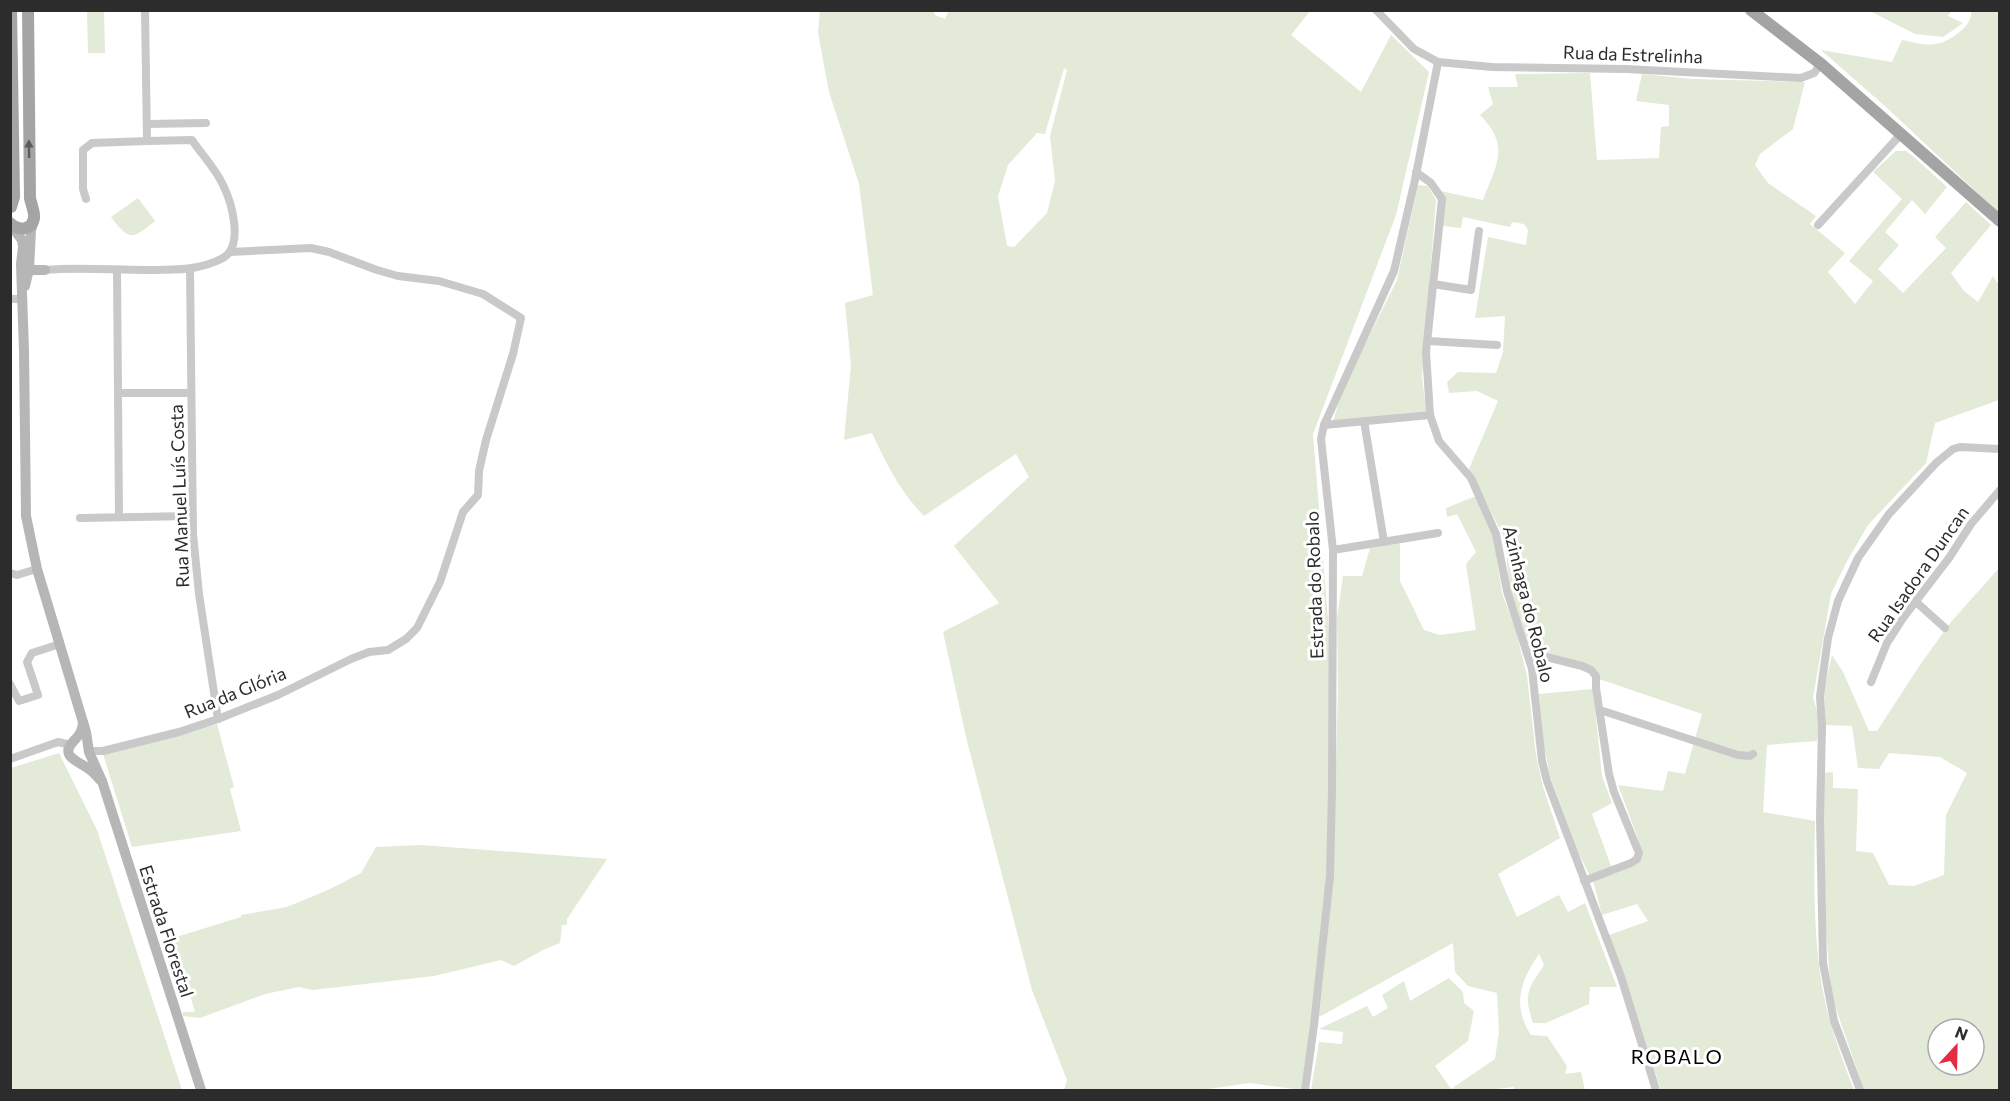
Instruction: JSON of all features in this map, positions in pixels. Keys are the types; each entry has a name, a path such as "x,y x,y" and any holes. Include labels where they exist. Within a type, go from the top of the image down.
{"main road":[{"path":"11,10 14,197 11,208"},
{"path":"11,224 15,228 24,229 34,220 28,10"},
{"path":"1751,10 1821,64 2000,221"},
{"path":"11,208 19,203 32,207"},
{"name":"Estrada Florestal","path":"34,220 27,255 21,264 26,516 37,569 89,750 102,781 201,1090"},
{"path":"11,224 22,240 27,255 26,265 37,271 45,270"},
{"path":"27,255 45,270"},
{"path":"23,295 30,269"},
{"path":"83,723 81,734 68,751 73,759 102,781"},
{"path":"72,743 80,741 89,750 83,761 73,759"}],"street":[{"path":"145,10 147,141"},
{"path":"1376,10 1414,49 1437,62"},
{"name":"Rua da Estrelinha","path":"1437,62 1492,68 1626,69 1801,78 1814,73 1821,64"},
{"name":"Estrada do Robalo","path":"1305,1090 1330,876 1333,550 1321,439 1324,424 1394,271 1437,62"},
{"path":"147,124 206,123"},
{"path":"1818,225 1902,133"},
{"path":"45,270 190,269 224,258 230,252 235,233 229,199 223,185 192,140 92,142 83,150 83,189 86,200"},
{"name":"Azinhaga do Robalo","path":"1416,172 1431,183 1442,199 1426,352 1430,415 1439,441 1471,478 1496,534 1507,591 1532,669 1545,771 1621,977 1656,1090"},
{"path":"1433,284 1471,290 1479,231"},
{"name":"Rua da Glória","path":"89,750 103,751 179,732 218,719 278,694 351,659 369,652 388,650 406,639 417,628 440,582 463,512 478,495 479,471 486,440 513,354 521,318 483,294 439,280 398,276 329,252 311,248 230,252"},
{"name":"Rua Manuel Luís Costa","path":"190,269 192,516 199,594 218,719"},
{"path":"117,270 119,517"},
{"path":"10,299 23,295"},
{"path":"1428,341 1497,345"},
{"path":"118,393 191,393"},
{"path":"1324,424 1430,415"},
{"path":"1364,422 1384,542"},
{"path":"1860,1090 1833,1021 1823,963 1820,696 1828,638 1838,601 1858,558 1889,514 1936,462 1953,449 1960,447 2000,449"},
{"name":"Rua Isadora Duncan","path":"1871,682 1887,643 1915,601 1949,558 1971,524 2000,490"},
{"path":"80,518 192,516"},
{"path":"1333,550 1438,533"},
{"path":"10,573 17,575 37,569"},
{"path":"1915,601 1945,628"},
{"path":"10,684 19,701 38,694 27,662 32,653 60,644"},
{"path":"1527,652 1582,666 1594,672 1609,774 1639,853 1637,859 1631,863 1584,881"},
{"path":"1600,710 1738,755 1753,754"},
{"path":"10,759 58,742 72,743"},
{"path":"49,747 57,748 73,759"}],"green space":[{"path":"820,10 934,11 935,15 945,19 949,10 1310,11 1291,35 1361,92 1391,35 1429,72 1396,215 1313,434 1329,632 1335,798 1338,691 1337,618 1343,576 1362,576 1370,548 1400,543 1400,581 1424,630 1440,635 1476,630 1466,564 1476,552 1457,514 1447,517 1446,508 1476,496 1493,534 1502,593 1516,631 1527,676 1536,755 1543,787 1560,838 1498,874 1517,917 1559,895 1568,912 1585,903 1617,987 1590,987 1589,1004 1546,1023 1533,1023 1528,998 1531,986 1544,965 1539,954 1523,984 1520,1004 1525,1024 1531,1035 1547,1036 1567,1066 1565,1074 1581,1072 1585,1090 1514,1090 1514,1087 1488,1090 1311,1090 1319,1042 1342,1044 1343,1032 1319,1029 1367,1006 1373,1017 1388,1008 1382,995 1404,981 1410,1001 1449,978 1463,992 1464,1003 1474,1011 1468,1041 1435,1066 1451,1089 1495,1059 1499,1032 1497,993 1468,986 1455,972 1453,943 1319,1017 1329,921 1302,1090 1249,1083 1202,1090 1064,1090 1067,1080 1032,990 967,741 943,632 999,603 954,546 1029,477 1016,454 924,516 901,487 872,433 844,440 851,365 845,303 873,295 859,184 829,92 818,33","holes":["1064,68 1067,70 1050,136 1055,181 1047,213 1014,247 1007,246 998,196 1008,165 1037,133 1045,134"]},
{"path":"87,11 104,11 105,53 88,53"},
{"path":"1870,11 1951,11 1948,16 1963,23 1943,37 1915,34"},
{"path":"1972,11 1999,11 1999,213 1886,107 1821,50 1892,62 1902,40 1924,44 1943,42 1966,26"},
{"path":"1590,73 1597,160 1659,158 1661,127 1669,126 1669,105 1636,101 1642,74 1693,79 1805,82 1793,129 1760,154 1755,165 1768,183 1816,216 1810,224 1845,253 1828,272 1855,304 1873,281 1849,261 1902,199 1873,172 1896,151 1906,151 1947,187 1925,214 1912,200 1885,232 1899,245 1878,269 1903,293 1946,248 1935,237 1966,202 1991,225 1951,273 1964,291 1978,302 1993,276 1999,285 1999,400 1935,423 1926,463 1868,525 1831,594 1813,698 1820,721 1817,741 1767,745 1763,812 1815,821 1814,883 1819,966 1831,1026 1854,1090 1661,1090 1609,935 1648,921 1637,904 1602,915 1594,884 1577,850 1550,776 1544,745 1539,694 1593,689 1602,776 1612,803 1592,814 1614,874 1633,866 1640,856 1637,836 1618,785 1663,791 1668,771 1685,774 1702,714 1599,679 1568,659 1529,647 1509,587 1505,539 1469,469 1498,401 1477,391 1449,393 1447,382 1458,372 1496,373 1503,352 1505,316 1475,318 1488,237 1526,245 1528,230 1524,224 1512,222 1510,227 1463,217 1461,228 1443,226 1440,191 1483,200 1498,156 1495,136 1480,115 1493,104 1488,87 1518,87 1515,74"},
{"path":"1418,185 1428,186 1436,200 1422,377 1426,411 1333,422 1342,390 1397,280"},
{"path":"138,198 155,221 136,234 127,234 111,217"},
{"path":"1999,568 1999,1090 1864,1090 1831,994 1823,890 1823,773 1833,772 1833,788 1858,789 1856,851 1873,853 1889,885 1914,886 1944,875 1946,815 1967,773 1940,757 1889,753 1879,769 1858,768 1852,726 1825,725 1824,689 1832,655 1843,672 1869,731 1877,731 1951,622"},
{"path":"217,724 234,787 230,789 241,831 132,847 103,754"},
{"path":"59,753 97,830 182,1090 11,1090 11,768"},
{"path":"421,845 607,859 567,919 567,925 562,925 560,943 514,966 501,960 434,976 313,990 299,987 265,994 200,1018 183,1016 183,1012 195,1012 173,938 241,917 241,915 287,907 328,890 361,873 376,847"}],"district":[{"name":"ROBALO","path":"1677,1056"}]}
